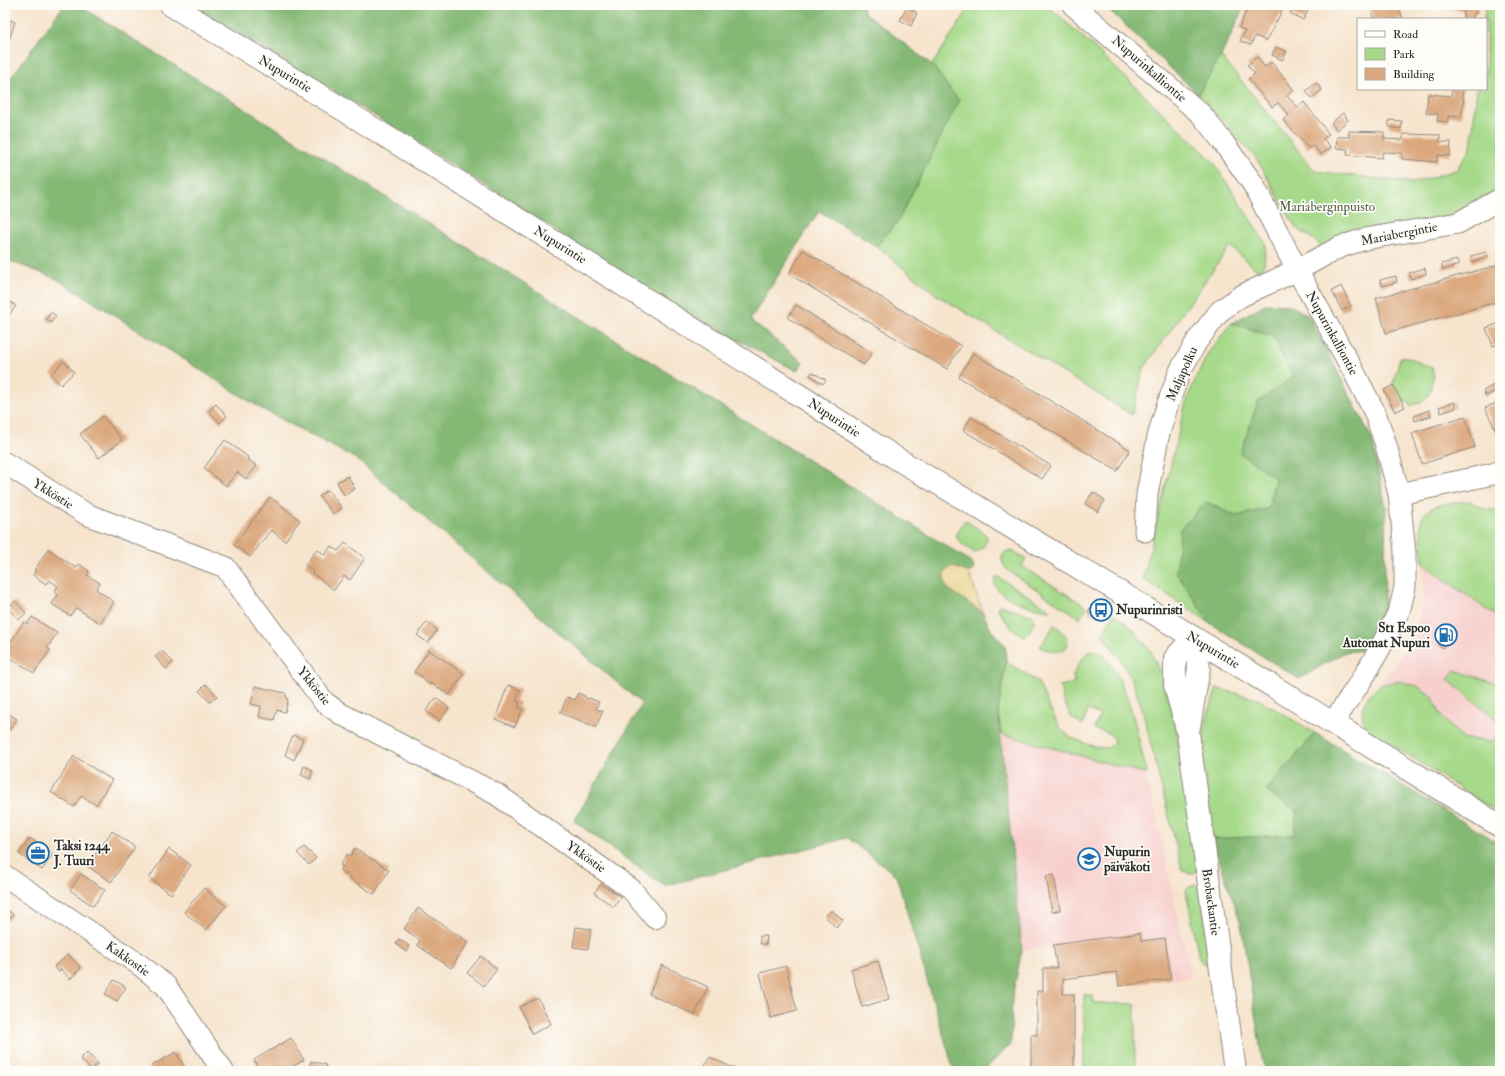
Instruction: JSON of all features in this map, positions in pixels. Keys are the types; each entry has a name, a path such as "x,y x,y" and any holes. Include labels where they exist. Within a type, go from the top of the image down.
{"main road":[{"name":"Nupurintie","path":"171,5 345,110 805,399 896,458 1118,591 1500,826"},
{"name":"Brobackantie","path":"1193,638 1175,658 1175,685 1188,733 1235,1071"}],"street":[{"name":"Nupurinkalliontie","path":"1073,5 1201,114 1253,184 1297,270 1375,413 1399,494 1405,552 1405,588 1400,608 1390,630 1366,673 1333,723"},
{"name":"Mariabergintie","path":"1297,270 1340,247 1365,239 1458,223 1500,199"},
{"name":"Maljapolku","path":"1145,531 1147,494 1158,437 1180,371 1197,341 1220,311 1242,296 1297,270"},
{"name":"Ykköstie","path":"5,463 86,514 226,567 324,702 341,714 496,794 631,889 655,918"},
{"path":"1399,494 1498,477"},
{"name":"Kakkostie","path":"5,876 140,965 166,986 223,1071"}],"shaded area":[{"path":"1423,564 1500,619 1500,685 1455,670 1448,680 1500,722 1500,732 1492,742 1462,738 1442,717 1432,696 1380,685 1414,636 1424,596"},
{"name":"Nupurin päiväkoti","path":"1001,734 1147,774 1191,977 1119,986 1117,972 1058,980 1053,945 1022,950"}],"green space":[{"path":"64,5 78,5 972,562 974,569 969,573 951,566 946,587 983,613 991,630 1005,645 1006,661 998,710 1022,950 1012,998 1011,1044 983,1071 954,1071 896,875 847,838 664,886 574,821 642,704 356,459 262,409 57,279 5,259 5,79 10,79"},
{"path":"192,5 862,5 864,12 932,65 959,101 898,221 876,246 819,211 750,320 803,362 797,371 680,310 393,127"},
{"path":"971,5 1047,5 1096,49 1213,161 1266,244 1264,265 1258,271 1230,246 1144,368 1132,415 937,295 876,246 898,221 959,101 932,65"},
{"path":"1104,5 1245,5 1221,56 1198,94"},
{"name":"Mariaberginpuisto","path":"1486,5 1500,5 1500,190 1476,204 1441,219 1322,248 1313,239 1296,228 1256,158 1198,94 1221,56 1315,171 1413,183 1456,170 1471,148 1477,90 1487,90 1487,18 1484,18"},
{"path":"1265,304 1290,305 1309,316 1372,439 1386,508 1384,611 1366,650 1345,652 1299,679 1210,623 1176,572 1180,529 1206,502 1236,516 1269,508 1275,478 1240,453 1258,402 1293,377 1274,337 1232,323"},
{"path":"1232,323 1274,337 1293,378 1258,402 1275,478 1269,508 1236,517 1206,502 1176,572 1210,623 1143,579 1187,398 1208,353"},
{"path":"1400,357 1409,358 1424,365 1432,366 1434,377 1430,393 1417,404 1410,406 1409,402 1402,402 1393,385"},
{"path":"1470,501 1484,508 1492,510 1500,509 1500,619 1423,564 1421,521 1424,515 1434,507 1449,503"},
{"path":"965,520 984,533 987,537 986,543 983,547 974,552 960,542 956,534"},
{"path":"1008,551 1015,552 1026,559 1022,566 1087,607 1080,618 1007,570 1002,562 1002,557"},
{"path":"996,577 1051,610 1044,610 1025,605 1005,596 998,590 995,584"},
{"path":"1000,605 1033,616 1034,623 1025,638 1005,621 997,607"},
{"path":"1114,614 1133,629 1151,652 1161,675 1176,727 1198,868 1197,871 1190,874 1182,870 1142,708 1132,681 1121,660 1102,634"},
{"path":"1054,625 1066,636 1068,642 1064,650 1050,651 1040,647"},
{"path":"1097,650 1108,660 1117,674 1124,690 1135,725 1147,774 1001,734 998,710 1006,661 1038,682 1061,729 1070,737 1092,746 1106,748 1110,747 1114,742 1113,737 1108,733 1094,729 1100,715 1088,710 1083,725 1071,717 1063,700 1060,686 1074,683 1073,675 1084,656 1091,651"},
{"path":"1455,670 1500,685 1500,722 1448,680"},
{"path":"1398,681 1417,686 1432,696 1442,717 1462,738 1492,742 1500,732 1500,814 1369,730 1363,720 1362,708 1369,695 1380,685"},
{"path":"1217,688 1260,700 1315,733 1266,791 1297,811 1294,835 1212,839 1202,742 1207,717"},
{"path":"1315,733 1500,844 1500,1071 1264,1071 1241,924 1212,839 1294,835 1297,811 1266,791"},
{"path":"1195,885 1200,886 1210,962 1207,965 1202,963 1199,958 1186,891 1189,887"},
{"path":"1084,995 1093,995 1094,1003 1135,1004 1135,1071 1084,1071"}],"sand":[{"path":"951,566 969,573 983,613 946,587 944,574"}],"building":[{"path":"1249,5 1270,5 1282,11 1266,41 1255,36 1251,45 1240,41 1245,31 1239,28"},
{"path":"1294,5 1308,11 1303,20 1290,13"},
{"path":"1369,5 1398,5 1403,18 1374,18"},
{"path":"1440,5 1478,5 1476,14 1474,14 1473,18 1463,18 1464,11 1440,7"},
{"path":"907,7 917,13 911,26 900,20"},
{"path":"5,18 15,22 5,52"},
{"path":"1276,47 1287,52 1282,60 1272,55"},
{"path":"1257,57 1265,67 1271,62 1294,90 1287,96 1298,107 1304,102 1329,134 1323,139 1331,147 1321,155 1313,145 1308,148 1283,120 1289,115 1278,103 1272,107 1248,79 1255,74 1247,65"},
{"path":"1316,83 1322,90 1312,98 1306,91"},
{"path":"1452,90 1463,90 1462,98 1464,98 1461,117 1448,116 1448,122 1437,121 1438,114 1426,113 1428,94 1451,96"},
{"path":"1343,113 1348,120 1337,130 1331,123"},
{"path":"1389,120 1402,121 1401,129 1389,127"},
{"path":"1349,131 1384,132 1384,139 1403,140 1403,134 1440,135 1440,142 1451,142 1450,156 1438,155 1437,162 1402,159 1402,153 1383,152 1382,158 1347,155 1348,149 1336,148 1337,137 1349,137"},
{"path":"803,250 961,346 947,369 789,274"},
{"path":"1486,252 1488,257 1472,262 1471,256"},
{"path":"1457,260 1459,265 1443,270 1442,264"},
{"path":"1498,265 1500,274 1500,301 1386,333 1376,298"},
{"path":"1425,268 1426,274 1411,279 1409,273"},
{"path":"1396,276 1397,282 1382,286 1380,280"},
{"path":"1341,286 1351,306 1342,311 1332,291"},
{"path":"5,298 16,306 5,320"},
{"path":"796,305 872,353 864,365 788,318"},
{"path":"51,312 56,316 51,323 46,319"},
{"path":"1500,323 1500,344 1493,346 1486,328"},
{"path":"973,353 1130,450 1117,471 1028,417 1027,419 959,377"},
{"path":"64,361 74,372 61,385 51,374"},
{"path":"812,372 826,380 823,384 810,375"},
{"path":"1497,383 1500,389 1486,396 1483,391"},
{"path":"1393,385 1405,407 1395,412 1384,390"},
{"path":"1500,401 1500,439 1485,408"},
{"path":"1454,402 1456,408 1441,413 1439,407"},
{"path":"216,404 227,416 220,423 209,411"},
{"path":"1429,410 1431,416 1415,421 1414,416"},
{"path":"103,416 122,440 99,458 80,434"},
{"path":"1465,416 1475,447 1422,464 1412,433"},
{"path":"971,417 1051,466 1042,479 963,430"},
{"path":"225,440 248,457 247,459 257,466 246,479 237,472 226,486 204,468"},
{"path":"348,476 355,489 344,495 337,482"},
{"path":"328,490 342,508 333,514 319,496"},
{"path":"1093,492 1105,500 1098,512 1085,504"},
{"path":"270,497 300,520 285,541 271,530 250,557 234,545"},
{"path":"345,543 365,558 350,580 344,576 334,590 312,573 313,571 305,565 317,549 325,555 331,546 338,551"},
{"path":"48,549 76,568 79,564 89,571 87,575 100,583 96,589 114,602 100,623 76,608 70,616 52,604 58,595 54,592 58,586 49,580 46,584 33,575"},
{"path":"15,601 26,613 19,620 8,608"},
{"path":"1090,608 1101,615 1099,618 1088,612"},
{"path":"32,617 57,633 47,648 50,650 34,673 5,654 5,650 24,622 27,624"},
{"path":"427,622 437,630 428,643 417,635"},
{"path":"1449,625 1453,627 1443,648 1438,645"},
{"path":"429,650 464,674 449,695 431,683 431,685 424,681 425,679 414,672"},
{"path":"162,651 173,662 166,669 155,657"},
{"path":"206,684 217,696 210,702 199,691"},
{"path":"508,685 520,690 516,701 520,702 518,708 522,709 515,727 495,719"},
{"path":"255,686 285,693 288,700 285,712 277,710 274,720 259,717 261,706 251,704"},
{"path":"578,693 585,696 585,698 599,702 596,709 603,711 596,727 560,713 567,697 575,700"},
{"path":"436,698 449,708 439,721 426,711"},
{"path":"5,711 17,719 9,730 5,727"},
{"path":"293,735 303,739 294,760 285,755"},
{"path":"74,756 112,780 96,805 81,796 74,807 51,792"},
{"path":"5,757 9,760 5,766"},
{"path":"304,766 313,770 310,779 301,775"},
{"path":"112,831 135,847 111,882 87,866"},
{"path":"30,838 53,854 42,870 19,854"},
{"path":"304,847 316,858 309,865 297,853"},
{"path":"355,848 389,870 374,894 349,878 350,877 340,870 343,867 340,865 347,854 350,856"},
{"path":"169,849 191,865 171,894 149,878"},
{"path":"81,874 105,890 93,906 70,890"},
{"path":"1054,875 1060,910 1052,912 1046,876"},
{"path":"601,884 621,897 614,907 594,893"},
{"path":"204,888 226,906 206,930 184,912"},
{"path":"5,907 13,915 7,922 5,921"},
{"path":"418,908 468,942 451,968 417,945 420,940 404,929"},
{"path":"832,910 843,921 836,928 825,916"},
{"path":"576,927 591,929 588,949 573,947"},
{"path":"1140,933 1141,941 1165,938 1171,979 1119,986 1117,972 1063,979 1063,994 1074,994 1074,1071 1031,1071 1031,1035 1037,1035 1037,991 1043,991 1043,968 1057,968 1053,945"},
{"path":"760,936 767,936 766,944 760,944"},
{"path":"399,939 409,946 406,952 396,944"},
{"path":"68,954 81,968 70,979 61,969 59,972 54,967"},
{"path":"481,956 497,969 484,986 467,973"},
{"path":"878,961 889,999 862,1007 851,969"},
{"path":"662,965 708,987 695,1015 649,994"},
{"path":"786,966 797,1011 771,1018 760,973"},
{"path":"114,980 126,987 117,1001 105,994"},
{"path":"538,998 551,1024 532,1034 519,1007"},
{"path":"291,1038 304,1060 285,1071 260,1071 254,1060"},
{"path":"87,1052 98,1064 91,1070 80,1059"},
{"path":"176,1052 187,1071 154,1071 151,1066"},
{"path":"709,1057 741,1071 708,1071 703,1069"},
{"path":"311,1061 326,1065 324,1071 308,1071"}],"place":[{"name":"Nupurinristi","path":"1101,610"},
{"name":"St1 Espoo Automat Nupuri","path":"1446,635"},
{"name":"Taksi 1244 J. Tuuri","path":"38,853"},
{"name":"Nupurin päiväkoti","path":"1089,859"}]}
